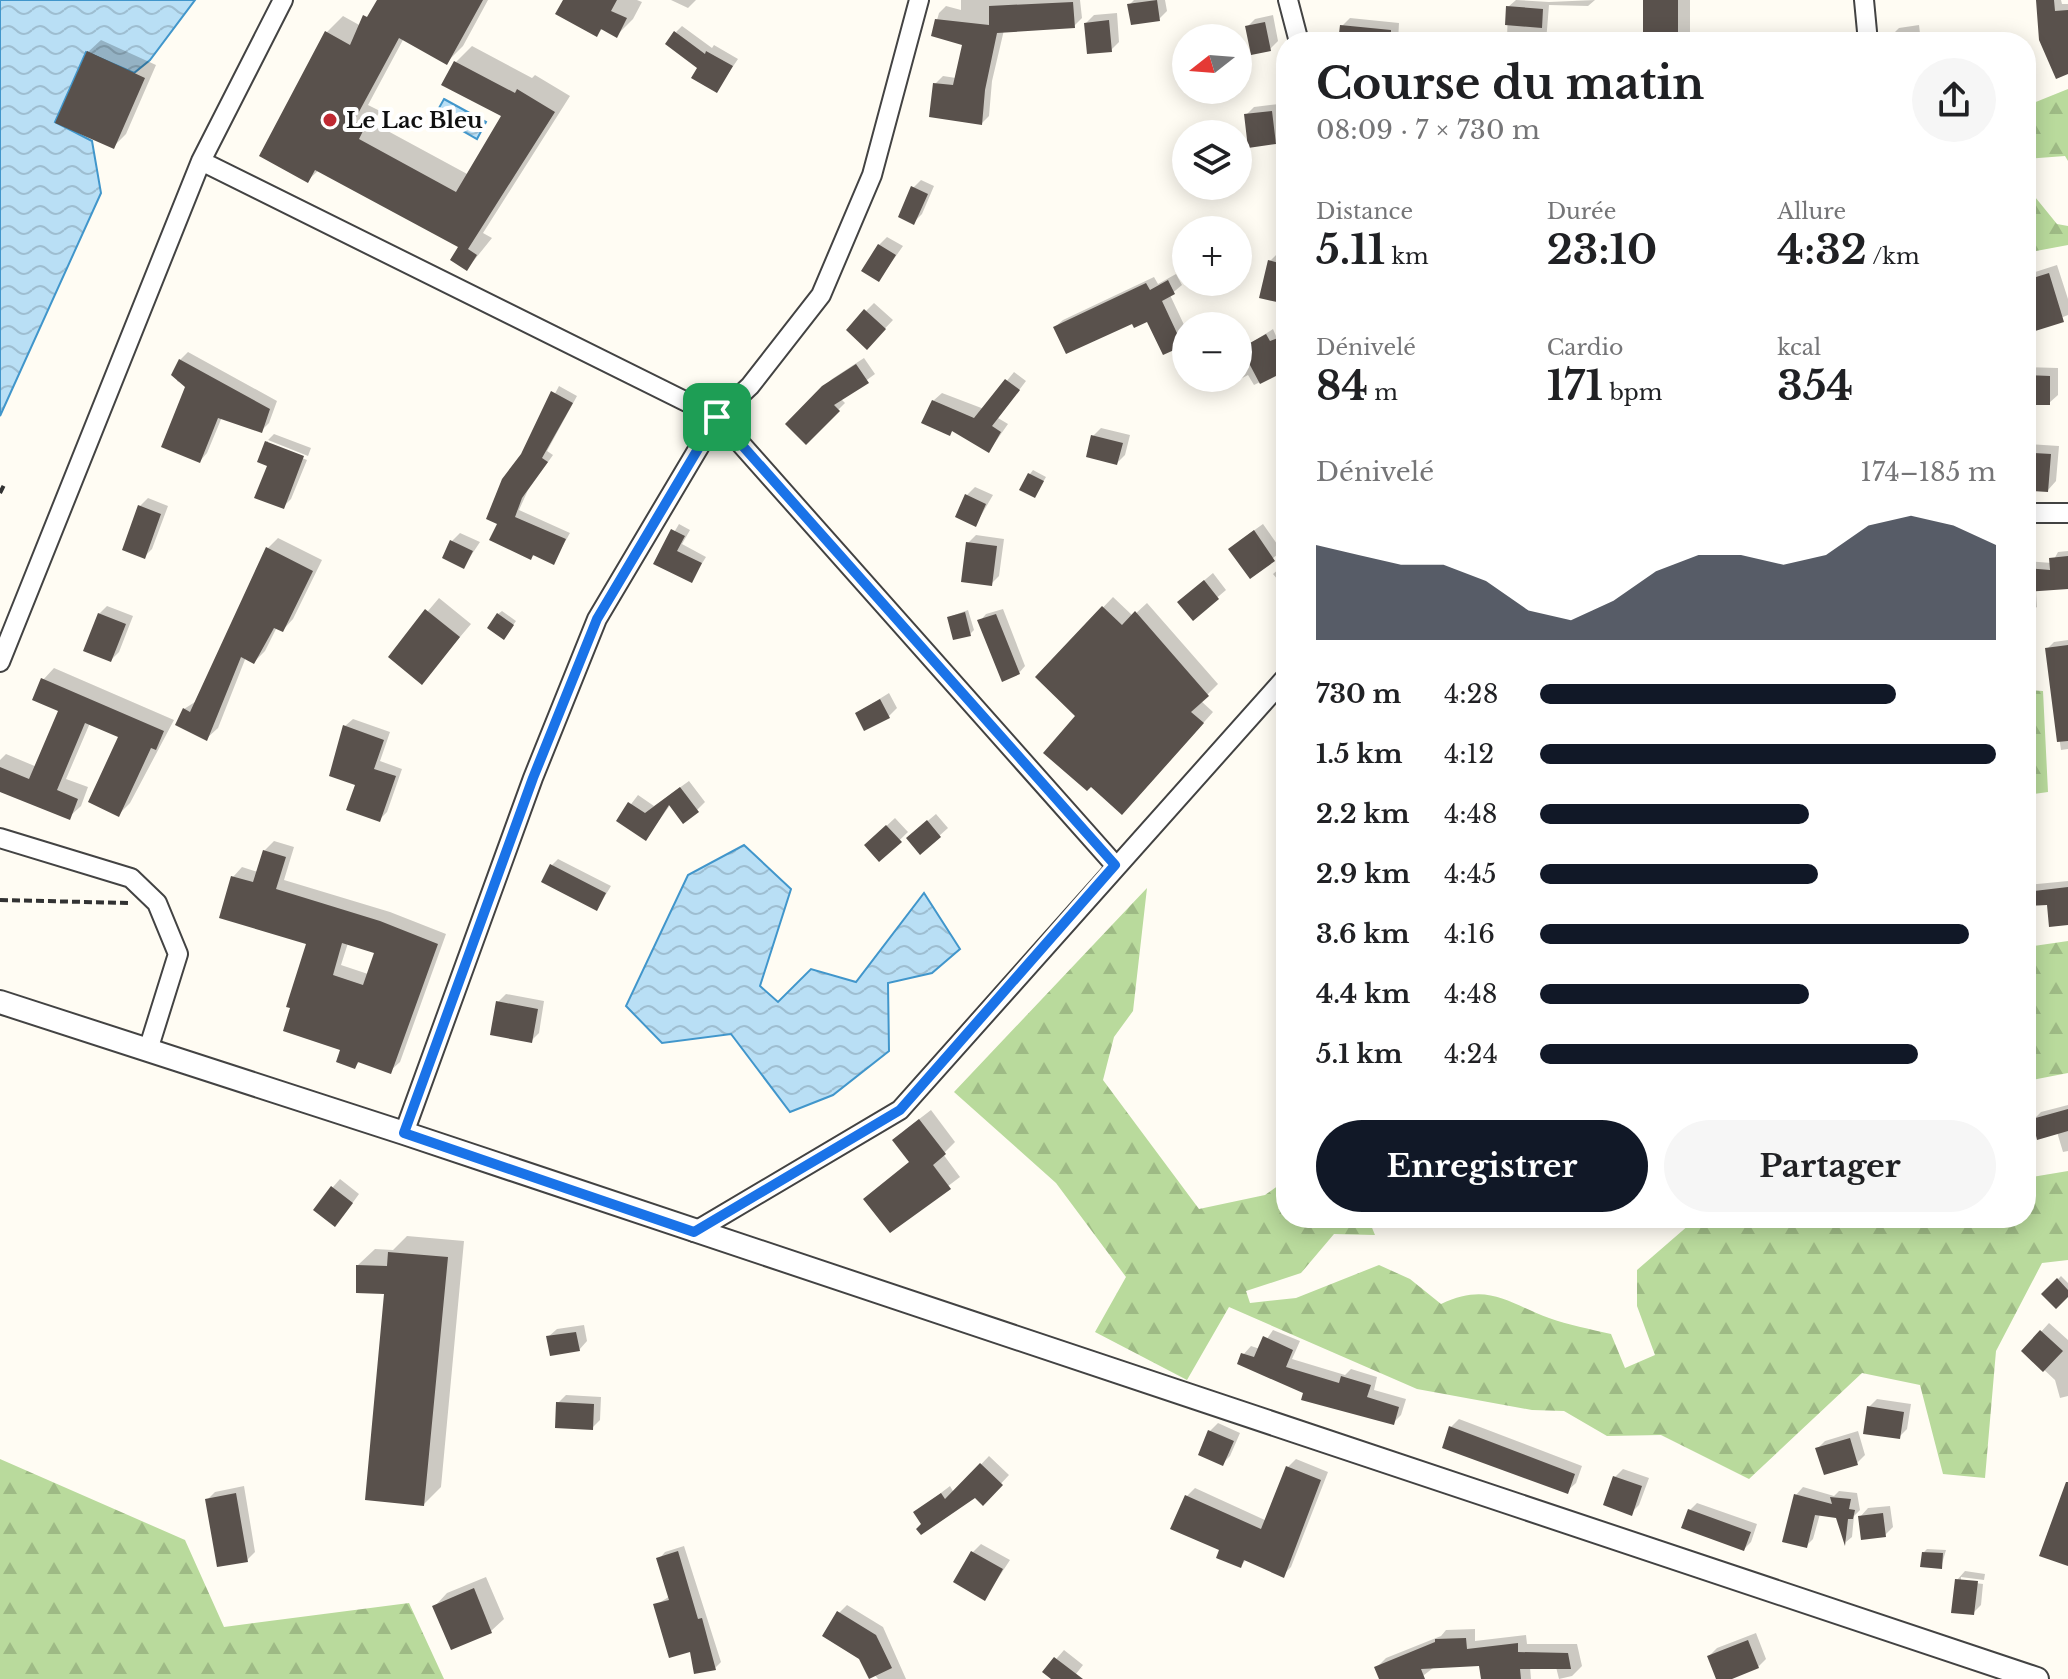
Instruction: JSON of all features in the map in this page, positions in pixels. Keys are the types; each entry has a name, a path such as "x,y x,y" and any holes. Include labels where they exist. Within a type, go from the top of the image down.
{"street":[{"path":"0,662 201,161 283,0"},
{"path":"404,1133 533,778 597,619 717,417 750,386 821,295 872,175 919,0"},
{"path":"1288,0 1296,32"},
{"path":"1864,0 1867,32"},
{"path":"201,161 717,417 1115,865"},
{"path":"2036,513 2068,513"},
{"path":"694,1232 900,1110 1115,865 1276,688"},
{"path":"0,838 131,878 157,903 178,954 148,1050"},
{"path":"0,1002 404,1133 2037,1679"}],"path":[{"path":"0,493 4,485"},
{"path":"0,900 157,903"}],"green space":[{"path":"2068,89 2068,161 2065,156 2036,158 2036,102"},
{"path":"2036,198 2057,224 2068,226 2068,245 2036,251"},
{"path":"2036,691 2043,691 2048,792 2036,794"},
{"path":"1147,888 1133,1011 1114,1037 1103,1080 1199,1209 1265,1195 1276,1187 1276,1228 1372,1228 1375,1235 1334,1234 1301,1273 1246,1291 1250,1303 1296,1298 1379,1265 1410,1279 1441,1304 1472,1295 1496,1297 1556,1320 1611,1334 1625,1368 1655,1355 1637,1306 1637,1270 1685,1228 2036,1228 2036,1176 2068,1171 2068,1260 2042,1263 1996,1351 1985,1478 1943,1474 1920,1385 1862,1373 1749,1479 1661,1435 1607,1436 1564,1411 1532,1410 1417,1389 1229,1307 1187,1380 1095,1332 1126,1277 1056,1183 954,1092"},
{"path":"2068,941 2068,1073 2036,1079 2036,946"},
{"path":"0,1459 185,1540 224,1627 409,1603 444,1679 0,1679"}],"water":[{"path":"0,0 195,0 150,60 134,73 86,52 55,122 92,141 101,193 0,416"},
{"path":"444,99 486,122 477,139 435,115"},
{"path":"744,845 791,889 760,986 778,1002 811,969 856,982 924,893 960,949 932,973 888,983 889,1051 833,1095 790,1112 731,1034 662,1043 626,1006 688,875"}],"building":[{"path":"377,0 483,0 447,65 399,38 354,121 365,127 359,139 456,192 501,116 441,85 454,61 515,93 517,89 555,112 468,249 477,255 467,271 450,260 458,247 315,170 308,183 259,156 325,31 350,45 363,15 367,17"},
{"path":"563,0 617,0 611,11 627,18 617,38 601,29 597,37 555,14"},
{"path":"1157,0 1160,21 1131,25 1127,4"},
{"path":"1643,0 1678,0 1678,32 1643,32"},
{"path":"2036,0 2054,0 2055,11 2068,10 2068,74 2056,79 2039,40"},
{"path":"1073,2 1075,28 997,33 985,90 982,125 929,117 933,83 953,85 962,45 931,36 935,19 989,25 989,6"},
{"path":"1506,6 1543,9 1542,28 1505,25"},
{"path":"1109,20 1112,52 1087,54 1084,23"},
{"path":"1265,22 1271,51 1252,55 1252,25"},
{"path":"1340,25 1391,30 1391,32 1339,32"},
{"path":"674,31 705,54 706,51 733,66 717,93 691,78 697,68 665,44"},
{"path":"87,51 145,78 114,149 55,123"},
{"path":"1272,111 1276,144 1252,147 1252,120 1245,120 1244,114"},
{"path":"911,186 928,194 914,225 898,217"},
{"path":"878,244 896,255 879,282 861,271"},
{"path":"1268,260 1276,262 1276,302 1259,298"},
{"path":"2049,273 2064,322 2036,331 2036,277"},
{"path":"1168,280 1172,288 1172,296 1162,301 1172,322 1172,351 1163,355 1147,322 1134,328 1132,324 1066,354 1053,327 1146,283 1150,290"},
{"path":"864,309 886,329 867,350 846,330"},
{"path":"1266,334 1270,341 1276,339 1276,376 1260,384 1252,369 1252,342"},
{"path":"179,359 270,409 262,433 218,418 200,463 161,447 185,387 171,375"},
{"path":"856,364 869,383 834,405 840,411 806,445 785,424 822,386"},
{"path":"2036,375 2050,376 2050,405 2036,405"},
{"path":"1005,379 1020,390 992,426 1001,432 989,453 952,431 950,436 921,423 932,400 974,418"},
{"path":"551,391 573,403 542,458 548,462 522,498 515,517 566,539 554,565 533,555 531,560 489,540 497,524 486,519 502,479 521,454"},
{"path":"1091,435 1123,443 1117,465 1086,457"},
{"path":"265,441 304,456 284,509 254,498 267,466 257,462"},
{"path":"2036,453 2051,454 2048,492 2036,491"},
{"path":"1028,473 1044,481 1035,498 1019,490"},
{"path":"965,494 986,504 976,527 955,517"},
{"path":"138,505 161,514 145,559 122,550"},
{"path":"671,529 685,536 677,551 702,563 692,583 653,564"},
{"path":"1254,530 1275,561 1250,579 1228,549"},
{"path":"450,540 473,551 464,569 442,558"},
{"path":"966,542 997,546 992,586 961,582"},
{"path":"266,547 313,571 283,632 274,628 254,664 241,657 207,741 175,725 183,708 190,712"},
{"path":"2068,556 2068,589 2036,591 2036,569 2050,570 2049,558"},
{"path":"1204,580 1219,599 1193,621 1177,602"},
{"path":"1102,606 1122,625 1135,611 1209,696 1191,712 1204,723 1122,815 1091,787 1087,791 1043,753 1075,716 1035,677"},
{"path":"425,609 460,637 422,685 388,657"},
{"path":"965,612 971,636 953,640 947,617"},
{"path":"98,613 126,624 111,662 83,651"},
{"path":"497,613 514,625 504,640 487,628"},
{"path":"996,614 1020,674 1002,682 977,620"},
{"path":"2068,645 2068,741 2057,742 2045,648"},
{"path":"41,678 164,731 156,750 151,748 119,817 88,802 118,737 85,723 57,790 78,799 70,820 0,792 0,767 29,779 58,711 32,700"},
{"path":"880,699 890,718 864,731 855,713"},
{"path":"343,725 384,740 374,769 396,776 380,822 346,810 355,785 329,776"},
{"path":"680,787 699,812 683,824 669,805 646,841 616,821 628,802 645,813"},
{"path":"927,820 941,837 920,855 906,838"},
{"path":"886,825 902,842 879,862 864,845"},
{"path":"263,850 286,857 276,889 380,921 438,944 391,1074 358,1062 355,1069 336,1062 340,1050 283,1031 290,1008 286,1007 306,944 219,918 231,876 253,882","holes":["342,943 374,953 363,985 333,975"]},
{"path":"550,864 606,893 597,911 541,882"},
{"path":"2068,887 2068,925 2049,927 2047,905 2036,906 2036,891"},
{"path":"496,1001 538,1009 532,1043 490,1035"},
{"path":"2068,1109 2068,1131 2037,1140 2036,1118"},
{"path":"919,1119 946,1154 933,1165 951,1189 890,1233 863,1199 909,1162 892,1140"},
{"path":"331,1186 353,1203 335,1227 313,1210"},
{"path":"388,1252 448,1257 424,1506 365,1500 384,1294 356,1293 356,1265 387,1266"},
{"path":"2057,1278 2068,1290 2068,1297 2056,1309 2041,1294"},
{"path":"2040,1330 2063,1351 2043,1372 2021,1351"},
{"path":"576,1332 580,1351 550,1356 546,1336"},
{"path":"1263,1336 1293,1350 1286,1367 1339,1383 1341,1376 1371,1385 1367,1397 1399,1407 1394,1425 1301,1400 1303,1393 1237,1364 1241,1353 1254,1357"},
{"path":"556,1402 594,1404 593,1430 555,1428"},
{"path":"1867,1406 1904,1412 1900,1439 1863,1434"},
{"path":"1449,1426 1575,1474 1568,1494 1442,1448"},
{"path":"1208,1430 1234,1441 1223,1466 1198,1455"},
{"path":"1850,1438 1858,1465 1824,1475 1815,1448"},
{"path":"980,1463 1003,1485 983,1506 975,1498 921,1535 916,1529 921,1524 913,1512 941,1493 945,1499"},
{"path":"1286,1466 1321,1480 1284,1578 1244,1560 1241,1568 1216,1558 1219,1550 1170,1529 1185,1495 1261,1529"},
{"path":"1613,1476 1642,1486 1632,1516 1603,1505"},
{"path":"2068,1482 2068,1566 2039,1556"},
{"path":"236,1493 248,1562 217,1567 205,1499"},
{"path":"1794,1494 1832,1504 1830,1497 1851,1499 1849,1509 1855,1510 1853,1519 1848,1519 1845,1546 1836,1518 1815,1515 1807,1548 1782,1542"},
{"path":"1688,1509 1751,1532 1744,1551 1681,1528"},
{"path":"1883,1513 1886,1537 1861,1540 1858,1516"},
{"path":"678,1551 698,1619 702,1618 716,1670 694,1674 690,1652 669,1658 653,1604 669,1600 656,1558"},
{"path":"971,1551 1003,1569 985,1601 953,1582"},
{"path":"1922,1552 1943,1553 1942,1569 1920,1567"},
{"path":"1955,1579 1978,1581 1974,1615 1951,1613"},
{"path":"474,1588 492,1633 451,1650 432,1606"},
{"path":"837,1611 876,1635 892,1668 869,1679 859,1659 822,1636"},
{"path":"1466,1638 1467,1649 1518,1643 1518,1652 1568,1653 1571,1669 1520,1669 1521,1679 1481,1679 1479,1666 1421,1669 1425,1679 1379,1679 1374,1667 1435,1642 1435,1639"},
{"path":"1748,1640 1759,1668 1732,1679 1716,1679 1707,1656"},
{"path":"1054,1657 1083,1679 1051,1679 1042,1672"}],"place":[{"name":"Le Lac Bleu","path":"330,120"}],"route":[{"path":"717,417 1115,865 900,1110 694,1232 404,1133 533,778 597,619 717,417"}]}
